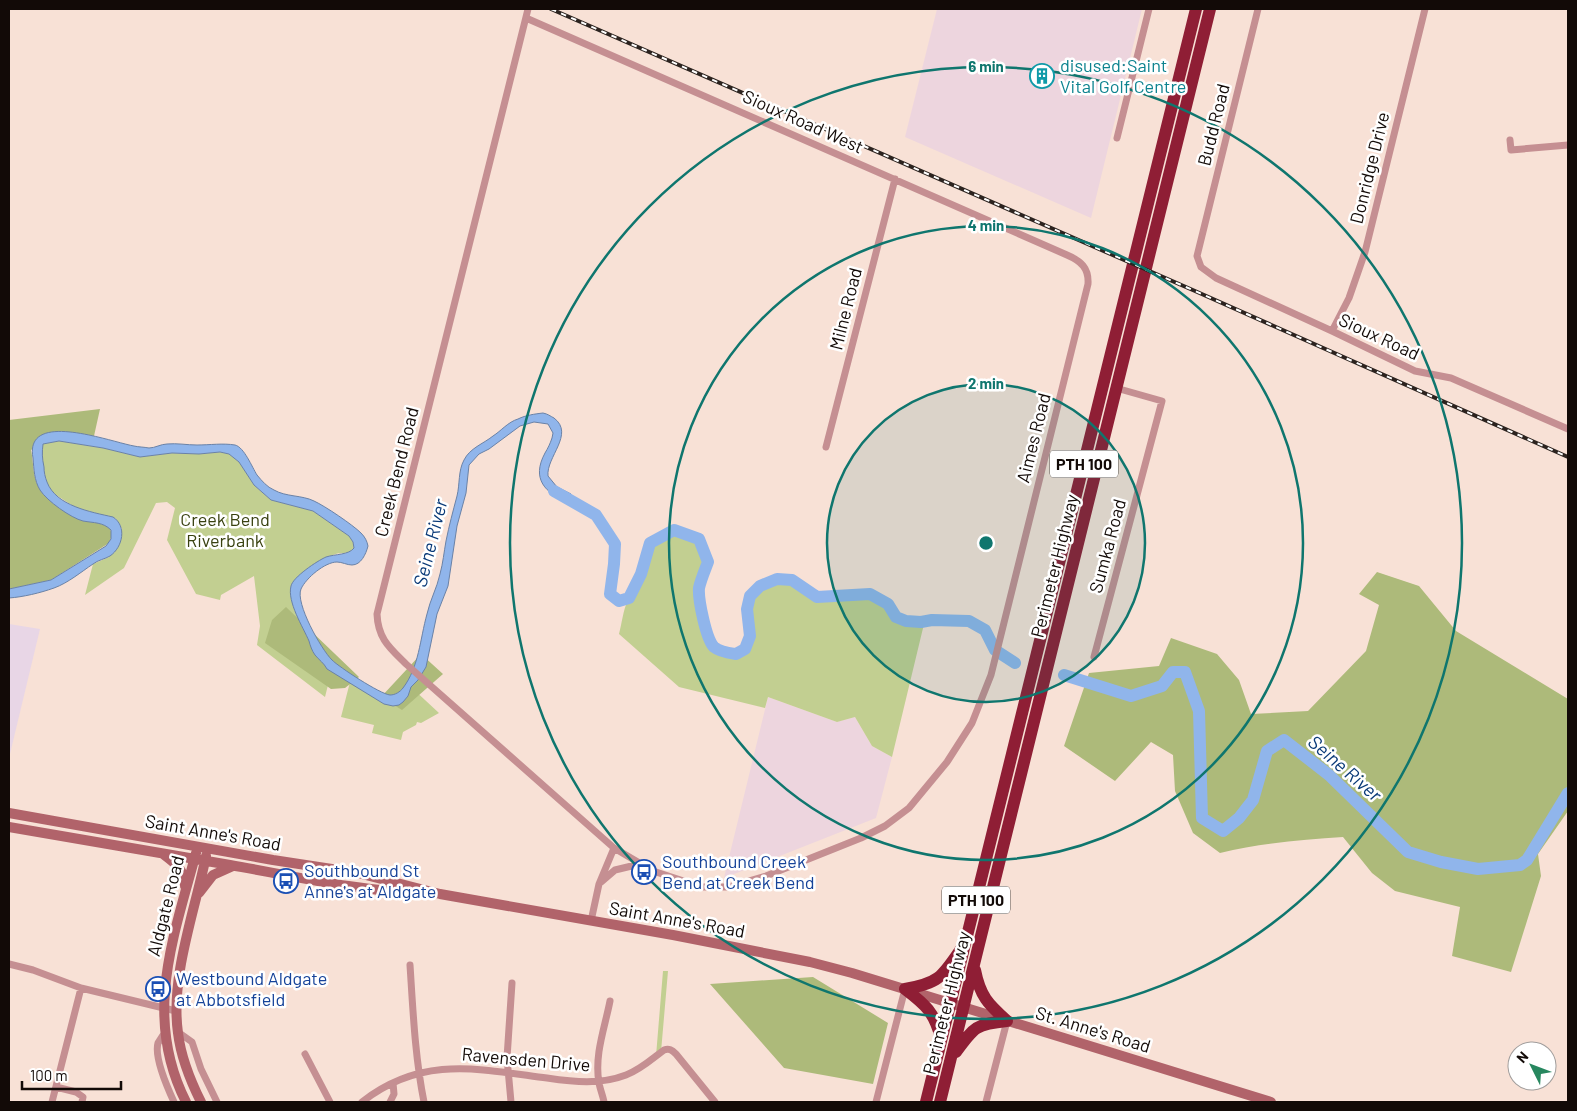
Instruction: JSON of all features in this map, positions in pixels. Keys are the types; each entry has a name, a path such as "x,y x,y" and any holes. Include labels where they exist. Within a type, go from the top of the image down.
{"highway":[{"name":"Perimeter Highway","path":"926,1102 1196,9"},
{"name":"Perimeter Highway","path":"940,1102 1210,9"},
{"path":"905,989 927,985 936,980 949,966 966,940"},
{"path":"974,966 982,996 988,1005 1007,1021"},
{"path":"905,989 921,1001 931,1013 936,1021 942,1040"},
{"path":"951,1058 973,1030 989,1023 1007,1021"}],"main road":[{"name":"Saint Anne's Road","path":"9,813 358,873 440,894 804,961 905,989"},
{"name":"Saint Anne's Road","path":"9,827 347,887 402,893 440,894"},
{"name":"Aldgate Road","path":"201,1102 184,1063 176,1011 177,987 197,896 202,847"},
{"path":"162,853 181,869 185,882 184,899"},
{"name":"Aldgate Road","path":"186,1102 172,1068 165,1033 163,1009 166,976 184,899 200,860"},
{"path":"197,896 213,875 234,866"},
{"name":"St. Anne's Road","path":"905,989 1271,1102"}],"street":[{"name":"Creek Bend Road","path":"528,9 378,614 380,634 387,645 427,683 614,848 653,871 702,887 728,887 766,876 861,838 885,826 909,808 947,762 972,723 991,675 1000,637"},
{"path":"1117,138 1149,9"},
{"name":"Budd Road","path":"1199,248 1258,9"},
{"name":"Donridge Drive","path":"1332,331 1350,298 1365,252 1424,9"},
{"name":"Sioux Road West","path":"526,18 1067,255"},
{"path":"1510,140 1511,150 1568,145"},
{"name":"Milne Road","path":"826,447 895,179"},
{"name":"Sioux Road","path":"1199,248 1197,256 1201,267 1216,278 1415,371 1450,378 1568,429"},
{"name":"Aimes Road","path":"1000,637 1088,284 1089,276 1084,266 1067,255"},
{"name":"Sumka Road","path":"1094,657 1162,401 1116,388"},
{"path":"591,921 599,884 614,848"},
{"path":"599,884 615,870 640,864"},
{"path":"9,964 33,970 81,988 176,1011"},
{"path":"410,965 413,1028 418,1074 424,1102"},
{"path":"510,1102 507,1058 512,983"},
{"path":"53,1102 81,988"},
{"path":"876,1102 905,989"},
{"path":"604,1102 599,1081 601,1039 610,1000"},
{"path":"986,1102 1007,1021"},
{"path":"178,1032 192,1042 201,1069 217,1102"},
{"name":"Aldgate Road","path":"165,1033 159,1042 158,1050 174,1102"},
{"name":"Ravensden Drive","path":"362,1102 393,1083 418,1074 459,1068 572,1082 599,1081 626,1076 668,1049 676,1054 715,1102"},
{"path":"305,1054 330,1102"},
{"path":"390,1102 394,1094 393,1083"},
{"path":"56,1087 78,1093 83,1096 82,1102"}],"shaded area":[{"path":"937,9 1142,9 1091,218 905,137"},
{"path":"9,624 40,629 9,758"},
{"path":"768,697 837,722 855,717 872,746 892,757 876,818 724,878"}],"green space":[{"path":"100,409 94,436 59,431 31,450 36,481 44,495 59,508 76,518 107,526 111,534 109,543 51,580 9,589 9,420"},
{"name":"Creek Bend Riverbank","path":"59,441 103,448 140,457 172,453 199,454 220,452 229,454 239,462 254,485 271,500 313,511 349,536 353,542 354,548 352,550 327,558 291,586 331,673 325,697 257,645 260,626 254,576 221,595 220,600 196,594 167,540 175,508 167,502 156,503 124,568 85,595 93,564 109,557 122,529 116,519 76,508 53,493 47,484 41,453 43,444"},
{"path":"693,532 702,540 707,555 701,577 700,592 708,630 714,644 719,650 726,653 744,651 749,635 749,599 757,588 776,580 791,580 815,594 830,597 855,594 867,595 879,601 893,620 910,626 924,624 892,757 872,746 855,717 837,722 768,697 765,708 679,687 619,634 628,600 638,584 645,549 655,539 662,536"},
{"path":"1377,572 1419,586 1456,631 1568,699 1568,811 1538,854 1541,876 1511,972 1452,956 1460,907 1395,891 1372,873 1343,837 1266,844 1220,853 1193,833 1175,791 1173,755 1151,742 1115,781 1064,746 1089,673 1159,666 1171,638 1217,654 1239,680 1251,714 1308,711 1366,651 1379,605 1359,594"},
{"path":"286,607 359,677 345,688 331,689 265,643 272,620"},
{"path":"421,654 443,674 402,710 381,697"},
{"path":"350,682 384,704 411,687 439,713 421,723 417,722 416,725 403,732 401,740 372,733 374,725 341,717"},
{"path":"663,971 668,971 661,1052 656,1056"},
{"path":"813,977 888,1023 873,1084 784,1068 710,984"}],"water":[{"name":"Seine River","path":"548,414 560,424 561,438 551,461 548,476 557,487 571,494 569,503 547,490 540,478 541,462 553,433 548,424 534,422 520,426 489,449 479,454 469,465 466,493 457,526 448,586 437,614 426,667 411,687 408,696 399,705 384,704 327,669 313,652 293,607 290,592 296,578 326,557 352,550 354,548 353,542 349,536 313,511 271,500 254,485 239,462 229,454 220,452 199,454 172,453 140,457 103,448 59,441 43,444 42,455 47,482 58,497 75,507 113,517 120,526 122,536 118,547 110,556 95,563 64,583 37,593 9,598 9,589 51,580 106,546 111,539 111,530 108,527 102,524 83,521 66,513 40,490 35,478 33,458 34,443 42,435 55,432 72,432 149,448 165,444 235,445 242,449 257,475 269,487 284,494 319,503 352,525 365,538 368,546 364,556 358,563 352,565 339,562 332,563 316,571 303,585 300,596 310,626 332,660 369,685 390,695 394,694 403,688 416,662 428,609 441,570 464,460 473,449 511,422 530,415"}],"waterway":[{"name":"Seine River","path":"554,491 596,515 615,544 610,594 619,601 629,598 641,574 650,543 674,530 699,539 708,562 699,588 701,609 705,628 711,643 722,651 736,654 745,649 750,636 747,609 750,596 760,586 777,579 792,580 817,597 870,594 888,604 896,617 906,621 969,621 985,630 995,650 1015,663"},
{"name":"Seine River","path":"1064,675 1131,696 1162,686 1173,672 1185,672 1199,711 1202,818 1223,831 1239,818 1253,800 1267,751 1284,740 1329,775 1408,852 1441,862 1478,869 1520,865 1527,860 1568,793"}],"railway":[{"path":"551,9 1195,291 1568,457"}],"place":[{"name":"disused:Saint Vital Golf Centre","path":"1042,76"},
{"name":"Southbound Creek Bend at Creek Bend","path":"644,872"},
{"name":"Southbound St Anne's at Aldgate","path":"286,881"},
{"name":"Westbound Aldgate at Abbotsfield","path":"158,989"}]}
